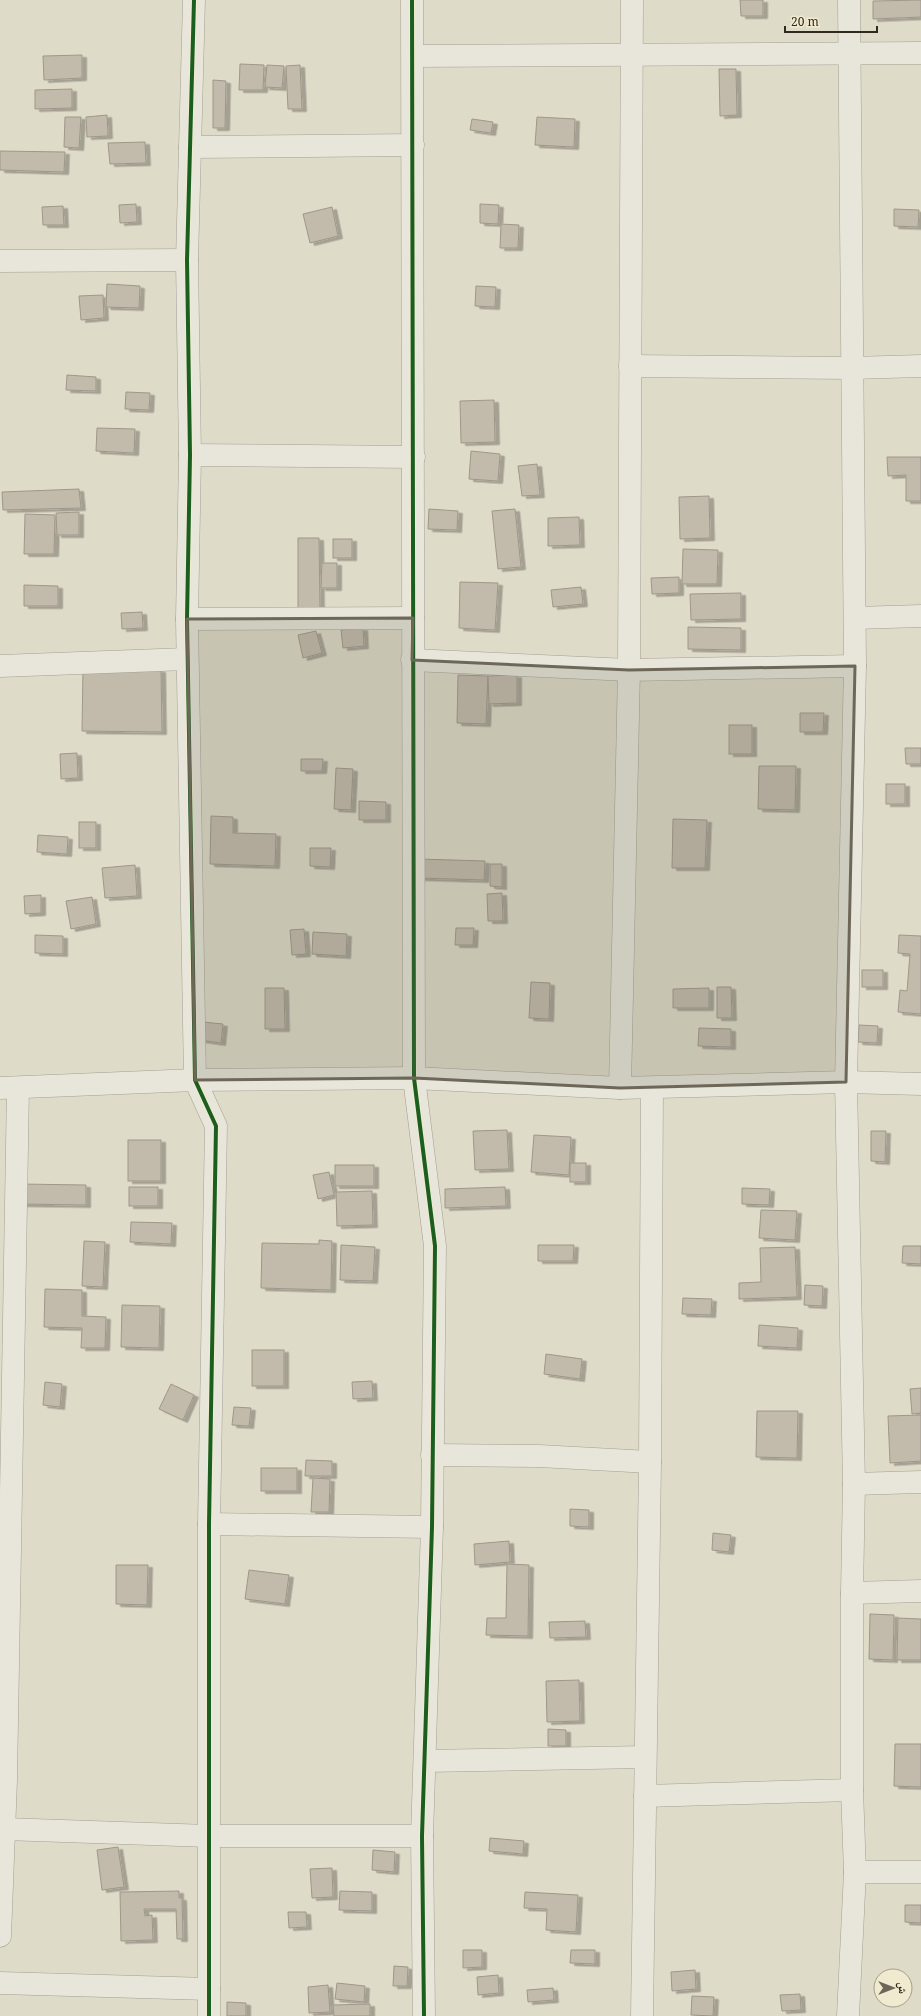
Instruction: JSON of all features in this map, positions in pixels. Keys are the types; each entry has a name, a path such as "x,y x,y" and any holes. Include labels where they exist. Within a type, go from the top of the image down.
{"street":[{"path":"194,0 187,260 190,455 187,659 195,1080 216,1126 209,1524 209,2016"},
{"path":"412,0 414,457 412,660 414,1078 435,1246 432,1527 422,1836 424,2016"},
{"path":"620,1088 629,670 632,0"},
{"path":"848,0 855,618 846,1082 854,1484 852,1593 852,1790 855,1872 848,2016"},
{"path":"413,56 848,52 921,53"},
{"path":"190,147 413,145"},
{"path":"0,261 187,260"},
{"path":"630,366 852,368 921,366"},
{"path":"190,455 414,457"},
{"path":"855,618 921,616"},
{"path":"187,619 413,618"},
{"path":"0,666 187,659"},
{"path":"412,660 629,670 855,666"},
{"path":"0,1936 4,1829 9,1088 195,1080 414,1078 620,1088 846,1082 921,1084"},
{"path":"642,2016 650,1462 652,1088"},
{"path":"432,1455 539,1456 650,1462"},
{"path":"854,1484 921,1482"},
{"path":"209,1524 432,1527"},
{"path":"852,1593 921,1591"},
{"path":"425,1761 645,1757"},
{"path":"645,1796 852,1790"},
{"path":"4,1829 209,1836 422,1836"},
{"path":"855,1872 921,1872"},
{"path":"0,1983 209,1989"}],"highlighted area":[{"path":"413,618 412,660 629,670 855,666 846,1082 620,1088 414,1078 195,1080 187,619"}],"building":[{"path":"740,0 763,0 763,16 741,16"},
{"path":"921,0 921,17 873,19 873,1"},
{"path":"82,55 82,78 44,80 43,56"},
{"path":"240,64 264,65 263,90 239,90"},
{"path":"267,65 284,66 282,88 265,87"},
{"path":"300,65 302,109 288,109 286,66"},
{"path":"719,69 736,69 737,115 720,116"},
{"path":"213,80 226,81 225,128 213,128"},
{"path":"72,89 72,108 35,109 35,90"},
{"path":"107,115 108,136 87,137 86,117"},
{"path":"65,117 81,117 79,148 64,147"},
{"path":"537,117 575,119 574,147 535,145"},
{"path":"472,119 493,122 491,133 470,130"},
{"path":"145,142 146,163 110,164 108,143"},
{"path":"0,151 65,152 64,172 0,170"},
{"path":"136,204 137,222 120,223 119,205"},
{"path":"480,204 499,205 498,224 480,223"},
{"path":"63,206 64,225 43,225 42,207"},
{"path":"332,207 338,236 310,243 303,214"},
{"path":"894,209 919,210 918,227 894,226"},
{"path":"501,224 519,225 518,248 500,248"},
{"path":"107,284 140,286 139,308 106,307"},
{"path":"476,286 496,287 495,307 475,306"},
{"path":"103,295 104,318 81,320 79,296"},
{"path":"67,375 96,377 96,391 66,390"},
{"path":"126,392 150,393 149,410 125,409"},
{"path":"494,400 495,442 461,443 460,401"},
{"path":"97,428 135,429 134,453 96,451"},
{"path":"471,451 500,454 498,481 469,479"},
{"path":"887,457 921,457 921,501 906,501 906,475 888,476"},
{"path":"537,464 540,495 522,496 518,466"},
{"path":"79,489 81,508 3,510 2,492"},
{"path":"709,496 710,538 680,539 679,497"},
{"path":"429,509 458,511 457,530 428,529"},
{"path":"515,509 521,567 498,569 492,511"},
{"path":"79,512 79,535 57,535 56,513"},
{"path":"25,514 55,515 54,554 24,554"},
{"path":"579,517 580,545 548,546 548,518"},
{"path":"298,538 319,538 320,608 298,608"},
{"path":"333,539 352,539 352,558 333,558"},
{"path":"683,549 718,550 717,584 682,584"},
{"path":"322,563 337,563 337,588 321,588"},
{"path":"679,577 679,593 652,594 651,578"},
{"path":"460,582 498,583 495,630 459,628"},
{"path":"24,585 58,586 58,606 24,606"},
{"path":"581,587 583,604 553,607 551,590"},
{"path":"741,593 741,619 691,620 690,594"},
{"path":"142,612 143,628 122,629 121,613"},
{"path":"688,627 741,628 741,650 688,649"},
{"path":"363,628 364,646 343,648 341,630"},
{"path":"316,631 322,653 303,658 298,635"},
{"path":"83,668 161,670 162,732 82,731"},
{"path":"458,675 488,676 486,724 457,723"},
{"path":"517,675 517,703 489,704 488,676"},
{"path":"800,713 824,713 823,732 800,732"},
{"path":"729,725 752,725 752,754 729,754"},
{"path":"905,748 921,748 921,764 906,764"},
{"path":"77,753 78,778 61,779 60,754"},
{"path":"301,759 323,759 322,771 301,771"},
{"path":"759,766 796,766 795,810 758,809"},
{"path":"336,768 353,769 351,810 334,809"},
{"path":"886,784 905,784 905,804 886,804"},
{"path":"359,801 386,802 386,820 359,820"},
{"path":"211,816 233,817 233,833 276,834 275,866 210,864"},
{"path":"673,819 707,820 705,868 672,868"},
{"path":"79,822 96,822 96,848 79,848"},
{"path":"38,835 68,837 67,854 37,852"},
{"path":"310,848 331,848 330,867 310,866"},
{"path":"419,859 485,861 484,880 419,878"},
{"path":"490,864 502,864 502,887 490,886"},
{"path":"135,865 137,896 105,898 102,868"},
{"path":"502,893 503,921 488,921 487,894"},
{"path":"41,895 41,913 25,914 24,896"},
{"path":"92,897 96,924 71,929 66,901"},
{"path":"456,928 474,928 473,945 455,945"},
{"path":"304,929 306,954 292,955 290,930"},
{"path":"313,932 347,934 346,956 312,954"},
{"path":"35,935 63,936 63,954 35,953"},
{"path":"899,935 921,936 921,1014 898,1012 900,990 907,991 910,954 898,953"},
{"path":"862,970 883,970 883,987 862,987"},
{"path":"531,982 550,983 549,1019 529,1018"},
{"path":"717,987 731,987 732,1018 717,1018"},
{"path":"265,988 284,988 285,1029 265,1029"},
{"path":"709,988 709,1008 673,1008 673,989"},
{"path":"203,1022 223,1024 221,1043 200,1040"},
{"path":"859,1025 878,1026 877,1043 858,1042"},
{"path":"699,1028 731,1029 731,1047 698,1046"},
{"path":"507,1130 509,1169 475,1170 473,1131"},
{"path":"871,1131 886,1131 885,1162 871,1161"},
{"path":"534,1135 571,1137 569,1175 531,1172"},
{"path":"128,1140 161,1140 161,1181 128,1181"},
{"path":"570,1163 586,1163 586,1182 570,1182"},
{"path":"335,1165 374,1165 374,1186 335,1186"},
{"path":"329,1172 334,1195 318,1199 313,1175"},
{"path":"21,1184 86,1185 86,1205 20,1204"},
{"path":"129,1187 158,1187 158,1206 129,1206"},
{"path":"505,1187 506,1206 445,1208 445,1189"},
{"path":"742,1188 770,1189 769,1205 742,1204"},
{"path":"372,1191 373,1225 337,1226 336,1192"},
{"path":"761,1210 797,1211 795,1240 759,1238"},
{"path":"131,1222 172,1223 171,1244 130,1242"},
{"path":"319,1240 332,1241 331,1290 261,1288 262,1243 319,1244"},
{"path":"84,1241 105,1242 103,1287 82,1286"},
{"path":"341,1245 375,1247 373,1281 340,1280"},
{"path":"538,1245 574,1245 573,1261 538,1261"},
{"path":"903,1246 921,1246 921,1264 902,1263"},
{"path":"795,1247 797,1297 739,1299 739,1283 761,1282 760,1248"},
{"path":"805,1285 823,1286 822,1306 804,1305"},
{"path":"45,1289 82,1290 82,1316 106,1317 105,1348 81,1348 82,1328 44,1327"},
{"path":"683,1298 712,1299 711,1315 682,1314"},
{"path":"122,1305 160,1306 159,1348 121,1347"},
{"path":"759,1325 798,1328 797,1348 758,1346"},
{"path":"252,1350 284,1350 284,1386 252,1386"},
{"path":"546,1354 582,1359 580,1379 544,1374"},
{"path":"372,1381 373,1398 353,1399 352,1382"},
{"path":"45,1382 62,1384 60,1407 43,1405"},
{"path":"171,1384 194,1395 183,1420 159,1409"},
{"path":"921,1388 921,1413 912,1414 910,1389"},
{"path":"234,1407 251,1408 249,1426 232,1425"},
{"path":"757,1411 798,1411 797,1458 756,1457"},
{"path":"921,1415 921,1461 890,1463 888,1416"},
{"path":"306,1460 332,1461 332,1476 305,1476"},
{"path":"261,1468 297,1468 297,1491 261,1491"},
{"path":"313,1478 330,1479 329,1512 311,1512"},
{"path":"570,1509 589,1510 589,1527 570,1526"},
{"path":"713,1533 731,1535 729,1552 712,1550"},
{"path":"509,1541 510,1562 475,1565 474,1544"},
{"path":"507,1564 529,1565 528,1636 486,1635 487,1618 506,1618"},
{"path":"116,1565 148,1565 147,1605 116,1604"},
{"path":"249,1570 289,1575 285,1604 245,1599"},
{"path":"870,1614 894,1615 893,1660 869,1659"},
{"path":"898,1618 921,1619 921,1660 897,1660"},
{"path":"585,1621 586,1637 550,1638 549,1622"},
{"path":"579,1680 580,1721 547,1722 546,1681"},
{"path":"548,1729 566,1730 566,1746 548,1746"},
{"path":"895,1744 921,1744 921,1787 894,1786"},
{"path":"490,1838 524,1841 523,1854 489,1851"},
{"path":"118,1847 124,1887 102,1890 97,1850"},
{"path":"373,1850 395,1852 394,1872 372,1870"},
{"path":"332,1868 333,1897 312,1898 310,1869"},
{"path":"179,1891 179,1898 182,1898 183,1939 177,1939 176,1909 144,1909 145,1916 152,1915 153,1940 121,1941 120,1892"},
{"path":"340,1891 372,1892 372,1911 339,1910"},
{"path":"525,1892 578,1895 576,1932 546,1930 547,1909 524,1908"},
{"path":"905,1905 921,1905 921,1923 905,1922"},
{"path":"288,1912 306,1912 307,1927 289,1928"},
{"path":"463,1950 482,1950 482,1967 463,1968"},
{"path":"571,1950 595,1950 595,1964 570,1963"},
{"path":"394,1966 408,1967 407,1986 393,1986"},
{"path":"695,1970 696,1989 672,1991 671,1972"},
{"path":"498,1975 499,1993 478,1995 477,1977"},
{"path":"337,1983 365,1986 364,2002 335,1999"},
{"path":"328,1985 330,2012 309,2013 308,1987"},
{"path":"553,1988 554,2000 528,2002 527,1990"},
{"path":"800,1994 801,2010 782,2011 780,1995"},
{"path":"692,1996 714,1997 713,2016 691,2015"},
{"path":"227,2002 246,2003 246,2016 227,2016"},
{"path":"370,2004 370,2016 334,2016 333,2005"}],"cycle path":[{"path":"194,0 187,260 190,455 187,619 195,1080 216,1126 209,1524 209,2016"},
{"path":"412,0 414,1078 435,1246 432,1527 422,1836 424,2016"}]}
